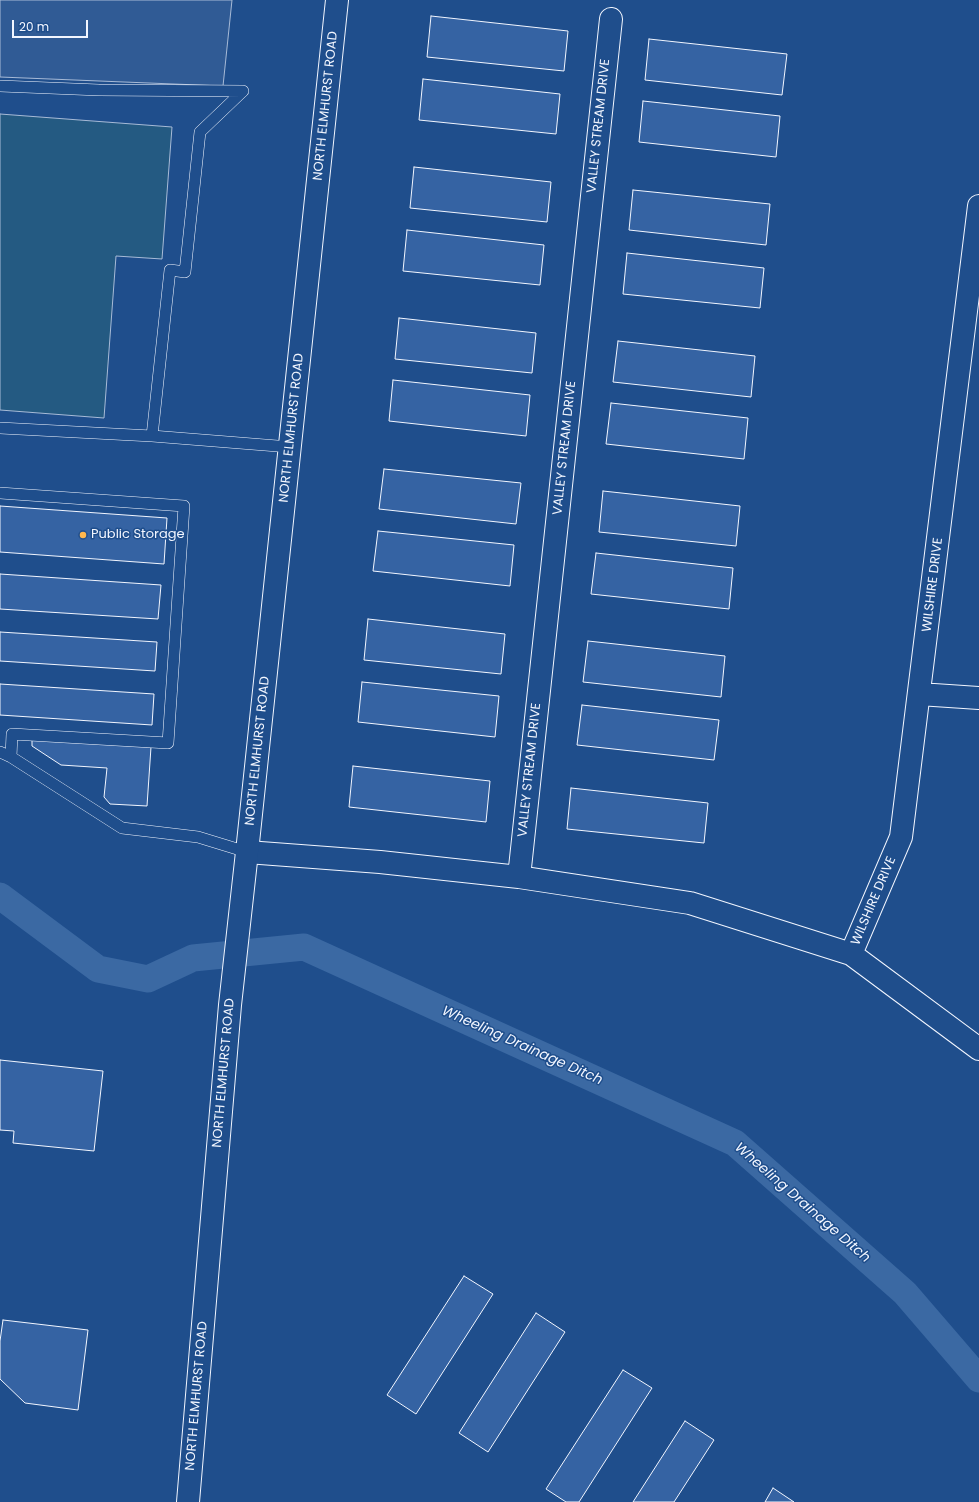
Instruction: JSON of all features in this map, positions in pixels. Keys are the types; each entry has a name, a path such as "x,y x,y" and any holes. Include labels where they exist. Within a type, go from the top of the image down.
{"street":[{"name":"NORTH ELMHURST ROAD","path":"188,1502 220,1108 230,1005 337,0"},
{"name":"VALLEY STREAM DRIVE","path":"519,877 611,19"},
{"name":"WILSHIRE DRIVE","path":"851,954 901,837 919,694 972,318 979,206"},
{"path":"919,694 979,698"},
{"path":"247,852 380,862 519,877 690,903 851,954 979,1049"}],"lane":[{"path":"0,86 99,90 243,91 200,132 185,272 170,270 152,436"},
{"path":"0,428 152,436 290,447"},
{"path":"0,493 184,506 168,742 12,734 11,757"},
{"path":"0,752 11,757 122,828 198,837 247,852"}],"shaded area":[{"path":"0,0 232,0 223,86 0,77"},
{"path":"0,114 172,127 162,259 116,256 104,418 0,410"}],"building":[{"path":"431,16 568,31 564,71 427,57"},
{"path":"649,39 787,54 782,95 645,80"},
{"path":"423,79 560,94 556,134 419,120"},
{"path":"643,101 780,116 776,157 639,142"},
{"path":"414,167 551,182 547,222 410,208"},
{"path":"633,190 770,204 766,245 629,230"},
{"path":"407,230 544,245 540,285 403,271"},
{"path":"627,253 764,268 760,308 623,294"},
{"path":"399,318 536,333 532,373 395,359"},
{"path":"618,341 755,356 751,397 613,382"},
{"path":"393,380 530,395 526,436 389,421"},
{"path":"611,403 748,418 744,459 606,444"},
{"path":"384,469 521,483 516,524 379,509"},
{"path":"603,491 740,506 736,546 599,532"},
{"name":"Public Storage","path":"0,506 167,518 164,564 0,552"},
{"path":"378,531 514,545 510,586 373,571"},
{"path":"596,553 733,568 729,609 591,594"},
{"name":"Public Storage","path":"0,574 161,585 158,619 0,609"},
{"path":"368,619 505,634 501,674 364,660"},
{"path":"0,632 157,642 155,671 0,661"},
{"path":"588,641 725,656 721,697 583,682"},
{"path":"362,682 499,696 495,737 358,722"},
{"path":"0,684 154,694 152,725 0,715"},
{"path":"582,705 719,720 714,760 577,745"},
{"path":"32,740 151,747 147,806 110,804 104,797 107,768 61,765 32,746"},
{"path":"353,766 490,781 486,822 349,807"},
{"path":"571,788 708,803 704,843 567,829"},
{"path":"0,1060 103,1071 94,1151 13,1143 14,1131 0,1130"},
{"path":"464,1276 493,1294 416,1414 387,1395"},
{"path":"536,1313 565,1332 488,1452 459,1433"},
{"path":"3,1320 88,1330 78,1410 25,1403 0,1379 0,1341"},
{"path":"623,1370 652,1388 579,1502 566,1502 546,1489"},
{"path":"685,1421 714,1440 674,1502 633,1502"},
{"path":"773,1488 794,1502 765,1502"}],"waterway":[{"name":"Wheeling Drainage Ditch","path":"0,896 98,969 148,979 193,958 304,947 735,1143 905,1293 979,1379"}],"place":[{"name":"Public Storage","path":"83,535"}]}
